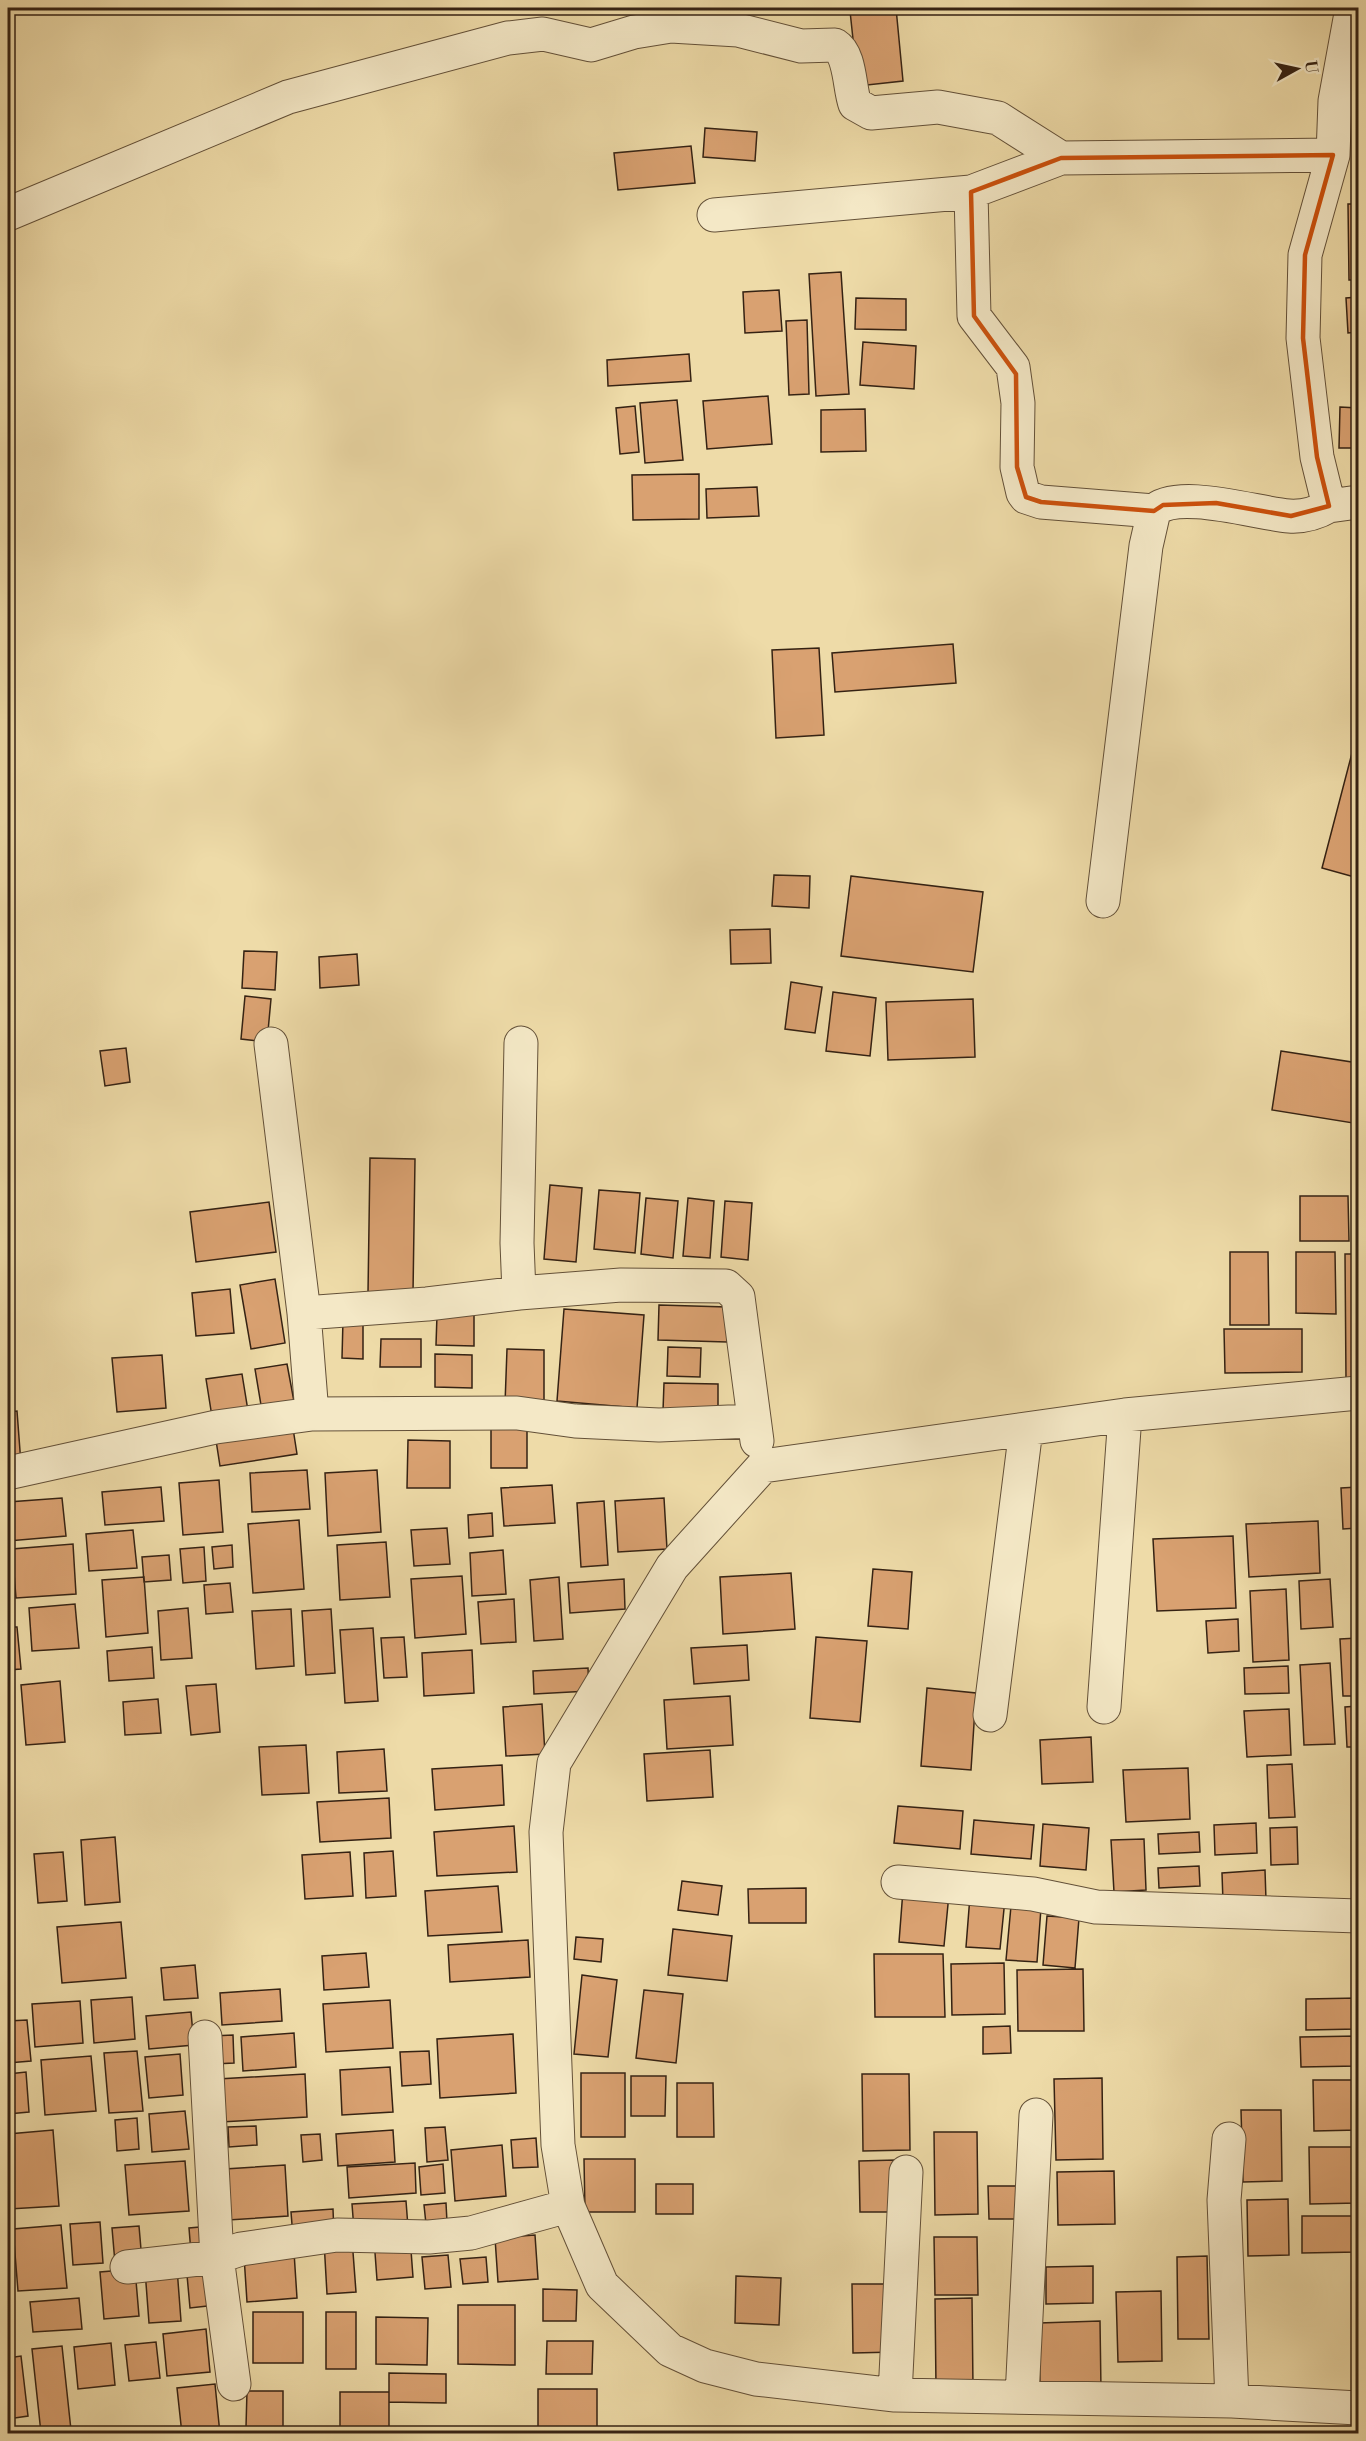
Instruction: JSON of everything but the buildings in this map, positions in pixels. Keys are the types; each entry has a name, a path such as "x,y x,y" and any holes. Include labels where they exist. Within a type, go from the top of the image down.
{"street":[{"path":"1103,901 1146,546 1154,511 1163,504 1216,503 1291,516 1315,513 1344,504 1317,457 1303,338 1305,255 1333,155 1335,100 1352,8"},
{"path":"8,214 288,97 508,38 543,34 591,45 634,32 671,26 738,30 801,46 835,45 839,48 846,63 855,104 864,111 888,114 938,107 998,118 1061,158"},
{"path":"714,216 971,192 1061,158 1333,155"},
{"path":"971,192 974,316 1010,362 1016,374 1017,467 1023,493 1026,497 1041,502 1154,511"},
{"path":"519,1293 517,1243 521,1043"},
{"path":"271,1044 304,1313 312,1414"},
{"path":"304,1313 621,1285 726,1286 738,1297 752,1421 763,1466"},
{"path":"1359,1393 1125,1415 763,1466 672,1567 554,1763 546,1832 558,2145 568,2206 602,2285 670,2350 705,2366 756,2379 895,2395 1232,2401 1359,2408"},
{"path":"8,1473 216,1427 312,1414 517,1413 575,1421 659,1425 752,1421"},
{"path":"1104,1707 1125,1415"},
{"path":"990,1715 1026,1429"},
{"path":"898,1882 1033,1894 1096,1907 1359,1916"},
{"path":"205,2037 217,2257 234,2384"},
{"path":"1022,2397 1036,2115"},
{"path":"1229,2139 1224,2200 1232,2401"},
{"path":"895,2395 906,2172"},
{"path":"127,2267 217,2257 242,2249 337,2235 429,2237 471,2234 568,2206"}],"highlighted area":[{"path":"1333,155 1305,255 1303,338 1317,457 1329,506 1291,516 1216,503 1163,505 1154,511 1041,502 1026,497 1017,467 1016,374 974,316 971,192 1061,158"}]}
